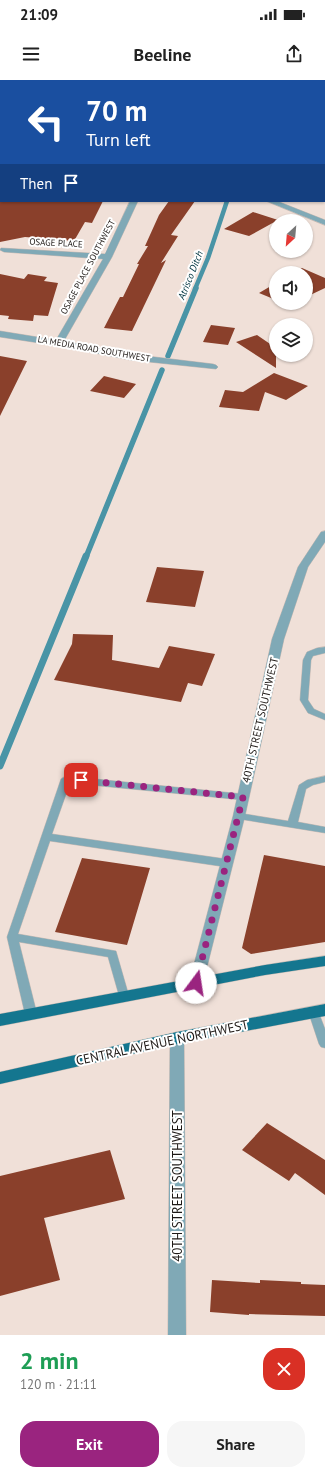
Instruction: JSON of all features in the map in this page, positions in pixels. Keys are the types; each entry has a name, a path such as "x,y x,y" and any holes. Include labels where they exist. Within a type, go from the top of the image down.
{"main road":[{"path":"0,1020 325,960"},
{"name":"CENTRAL AVENUE NORTHWEST","path":"0,1078 177,1038 319,1010"}],"street":[{"name":"OSAGE PLACE SOUTHWEST","path":"59,342 108,257 134,202"},
{"path":"272,202 325,223"},
{"name":"OSAGE PLACE","path":"4,250 108,257"},
{"name":"LA MEDIA ROAD SOUTHWEST","path":"0,334 59,342 130,357 213,367"},
{"name":"40TH STREET SOUTHWEST","path":"196,983 239,816 278,639 303,567 325,534"},
{"name":"40TH STREET SOUTHWEST","path":"177,1038 177,1335"}],"lane":[{"path":"325,650 320,650 310,654 307,660 304,700 311,711 325,717"},
{"path":"31,1014 12,937 66,779 243,797"},
{"path":"292,825 302,787 310,782 325,779"},
{"path":"239,816 325,830"},
{"path":"46,837 226,863"},
{"path":"12,937 112,954 124,996"},
{"path":"319,1010 325,1044"}],"building":[{"path":"0,202 102,202 92,223 85,222 74,241 25,237 0,242"},
{"path":"168,202 194,202 171,235 178,236 161,263 166,260 132,331 104,328 120,297 123,297 139,264 137,264 148,246 145,246 159,215"},
{"path":"253,212 269,217 269,225 249,236 224,229"},
{"path":"313,273 325,278 325,288 313,294"},
{"path":"0,274 24,279 28,274 47,277 44,281 58,283 48,316 34,315 33,321 8,319 9,316 0,315"},
{"path":"269,287 269,297 259,293"},
{"path":"211,325 235,328 228,345 203,342"},
{"path":"257,335 269,343 269,362 276,362 276,368 236,342"},
{"path":"0,356 27,361 0,416"},
{"path":"274,373 308,386 286,400 265,392 259,411 219,407 225,390 243,392"},
{"path":"104,376 136,384 124,398 90,391"},
{"path":"157,567 204,571 195,607 146,602"},
{"path":"73,634 113,635 112,660 159,668 169,646 215,654 202,686 188,683 181,702 54,680 72,644"},
{"path":"264,855 325,866 325,942 251,954 242,948"},
{"path":"82,858 150,868 127,945 55,932"},
{"path":"267,1123 325,1160 325,1195 295,1173 289,1181 242,1150"},
{"path":"110,1150 125,1199 44,1218 60,1280 0,1296 0,1176"},
{"path":"212,1280 260,1283 260,1280 325,1285 325,1316 249,1315 210,1312"}],"waterway":[{"name":"Atrisco Ditch","path":"195,289 208,258 227,202"},
{"name":"Atrisco Ditch","path":"168,356 196,288"},
{"path":"86,557 162,370"},
{"path":"0,766 86,556"}],"route":[{"path":"81,780 243,797 196,983"}]}
